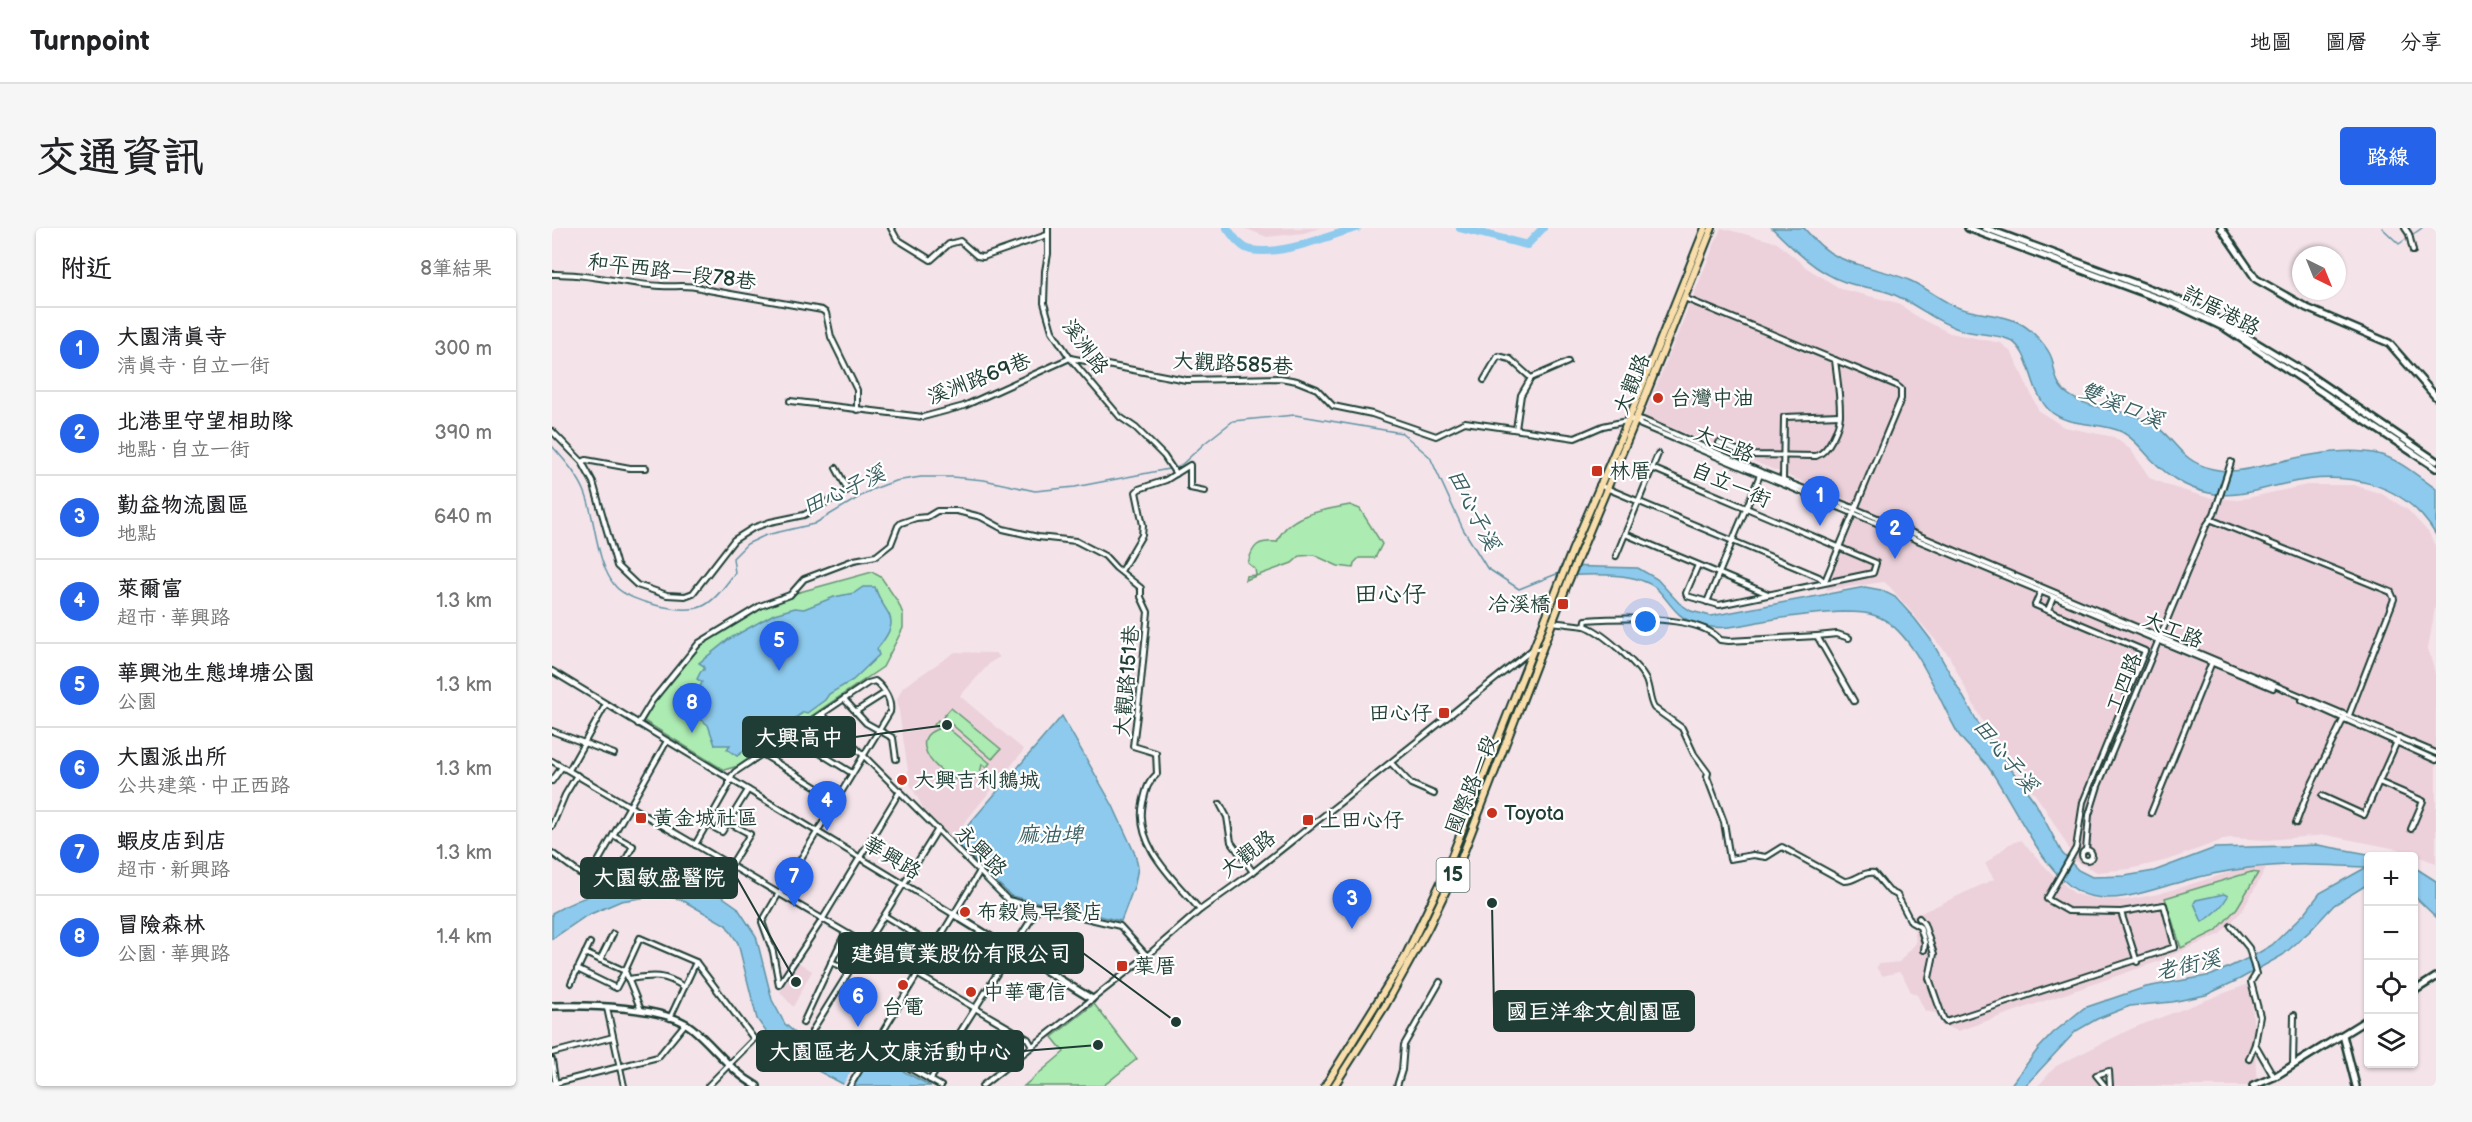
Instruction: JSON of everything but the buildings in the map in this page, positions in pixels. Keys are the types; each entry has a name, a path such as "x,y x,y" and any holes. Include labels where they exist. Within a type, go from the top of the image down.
{"main road":[{"name":"大觀路","path":"1553,623 1636,419 1705,228"},
{"name":"大觀路","path":"1533,649 1599,485 1712,228"},
{"name":"15","path":"1543,649 1553,623"},
{"name":"國際路一段","path":"1325,1086 1404,959 1444,876 1533,649"},
{"name":"國際路一段","path":"1334,1086 1384,1006 1428,928 1461,859 1543,649"},
{"path":"1475,801 1482,804"}],"street":[{"path":"891,228 897,239 931,260 952,242 960,241 977,256 983,257 1047,235"},
{"name":"溪洲路","path":"1048,228 1044,296 1046,317 1052,331 1070,358 1120,417 1136,428 1164,456 1176,474"},
{"name":"許厝港路","path":"1968,228 2167,296 2208,313 2436,468"},
{"name":"許厝港路","path":"1985,228 2053,256"},
{"path":"2221,228 2256,279 2307,308 2389,343 2436,397"},
{"path":"2405,228 2409,234 2413,251"},
{"name":"和平西路一段78巷","path":"552,274 661,286 696,286 822,310 826,313 831,337 856,390 857,410"},
{"path":"1682,296 1896,385 1902,393 1856,511 1824,582"},
{"name":"許厝港路","path":"2236,333 2303,370 2436,461"},
{"path":"1484,380 1498,356 1510,359 1531,378"},
{"name":"溪洲路69巷","path":"790,401 857,410 930,416 964,406 1070,358"},
{"name":"大觀路585巷","path":"1070,358 1186,380 1280,378 1297,381 1317,389 1333,406 1372,414 1437,436 1465,422 1575,438 1604,426 1636,419"},
{"path":"1719,443 1750,455 1823,454 1828,448 1840,416 1835,360"},
{"path":"1516,429 1521,395 1531,378 1568,362"},
{"path":"1782,482 1784,417 1840,416"},
{"name":"大工路","path":"1636,419 1643,420 1760,474 1856,511 2436,753"},
{"path":"552,431 582,462 597,495 617,566 638,585 675,597 693,593 734,540 762,524 815,510 848,490 836,468"},
{"path":"1616,556 1658,454"},
{"path":"582,462 586,460 630,468 646,468"},
{"name":"工四路","path":"2086,849 2091,806 2206,526 2212,520 2230,464"},
{"path":"638,724 652,701 699,643 760,606 790,595 804,579 854,560 876,556 891,544 898,526 909,519 927,517 937,511 957,511 981,518 1003,529 1038,537 1076,541 1105,556 1121,571 1142,535 1143,525 1136,492 1190,465 1190,488 1204,491"},
{"name":"自立一街","path":"1652,468 1876,562 1872,573 1824,582"},
{"path":"1707,602 1760,474"},
{"path":"1599,485 1819,577 1824,582"},
{"name":"大工路","path":"1856,511 2040,593 2159,638"},
{"path":"2212,520 2359,579 2393,596 2394,599 2347,716 2307,794 2296,823"},
{"path":"1625,534 1769,594"},
{"path":"1698,565 1686,593 1687,596 1719,605 1824,582"},
{"name":"大觀路151巷","path":"1121,571 1141,588 1141,597 1148,612 1132,746 1156,753 1157,774 1148,783 1140,820 1147,843 1154,855 1200,910"},
{"path":"1919,918 1924,924 1934,954 1929,978 1946,1022 2137,962 2175,947 2164,905 2121,912 2068,910 2048,899 2076,848 2083,802 2145,651 2035,605 2040,593"},
{"path":"2048,610 2054,598"},
{"path":"1585,626 1586,620 1605,619 1680,622 1705,628 1714,632 1720,640 1729,641 1837,634 1849,638"},
{"path":"1545,620 1585,626 1596,632 1630,661 1646,681 1654,708 1682,728 1694,754 1708,773 1707,777 1724,822 1730,859 1754,855 1766,857 1782,847 1844,881 1849,881 1865,872 1874,873 1889,891 1897,895 1911,922 1920,927 1925,943 1924,950"},
{"path":"1817,636 1854,701"},
{"path":"1533,649 1543,649"},
{"name":"大觀路","path":"982,1086 1146,956 1200,910 1253,872 1533,649"},
{"path":"2151,813 2213,661"},
{"name":"華興路","path":"552,671 1092,999"},
{"path":"694,844 735,772 792,736 844,699 875,681 891,705 890,712 762,922 773,952 779,985 822,920 900,791"},
{"path":"855,712 885,693"},
{"path":"844,699 855,712 892,738 896,759"},
{"path":"569,770 606,704"},
{"name":"永興路","path":"822,714 1008,900 1120,926 1146,956"},
{"name":"大工路","path":"2347,716 2436,760"},
{"path":"552,731 614,754"},
{"path":"792,736 852,772"},
{"path":"2322,796 2364,815 2398,737"},
{"path":"552,853 582,875 591,874 667,741"},
{"path":"764,754 836,799"},
{"path":"552,761 1028,1039 1032,1046"},
{"path":"1391,763 1411,784 1434,794"},
{"path":"552,782 562,767"},
{"path":"552,826 565,795 577,776"},
{"path":"2379,782 2423,801 2411,829"},
{"path":"707,824 722,832 748,790"},
{"path":"1220,804 1227,817 1231,842 1253,872"},
{"path":"729,823 750,834 731,865"},
{"path":"812,1031 938,829"},
{"path":"613,835 633,846 618,872"},
{"path":"850,1086 980,871"},
{"path":"930,1080 1039,907"},
{"path":"2121,912 2137,962"},
{"path":"885,916 934,946"},
{"path":"2231,926 2249,948 2256,974 2251,982 2260,1016 2255,1044 2248,1059"},
{"path":"803,1023 845,933"},
{"path":"600,960 613,934"},
{"path":"577,969 616,988 640,938 696,962 754,1039 708,1086"},
{"path":"571,983 590,943"},
{"path":"585,953 625,971 641,1010"},
{"path":"669,1018 696,962"},
{"path":"831,962 850,970"},
{"path":"628,980 655,976 670,977 684,987"},
{"path":"2418,988 2436,977"},
{"path":"1397,1086 1402,1070 1404,1045 1440,982"},
{"path":"552,1006 641,1010 685,1023 728,1066 742,1078 757,1086"},
{"path":"607,1008 624,1086"},
{"path":"2293,1065 2294,1015"},
{"path":"2253,1086 2274,1077 2364,1022"},
{"path":"552,1060 555,1084 620,1065 658,1057 685,1023"},
{"path":"2343,1035 2356,1086"},
{"path":"552,1053 613,1037"},
{"path":"2255,1044 2274,1077"},
{"path":"874,1048 941,1086"},
{"path":"2105,1086 2096,1075 2109,1071 2110,1086"}],"shaded area":[{"path":"1244,228 1320,228 1304,233 1267,237"},
{"path":"1721,228 1776,242 1807,268 1841,289 1898,303 1919,318 1950,333 2001,343 2012,353 2039,411 2064,427 2114,437 2131,450 2150,478 2169,486 2206,497 2238,500 2307,485 2354,485 2382,494 2408,510 2429,533 2436,547 2436,602 2428,649 2436,676 2436,863 2418,857 2418,852 2405,852 2326,835 2267,840 2228,838 2168,860 2130,869 2097,872 2077,862 2046,810 1982,721 1949,656 1889,586 1884,582 1826,590 1861,506 1644,416"},
{"path":"955,652 995,653 1000,657 991,662 960,696 1024,750 952,838 923,808 910,784 897,699 903,687"},
{"path":"2021,840 2052,874 2075,894 2096,899 2125,900 2158,894 2251,866 2266,868 2243,910 2219,935 2154,963 1958,1031 1941,1025 1939,1014 1925,1011 1917,995 1911,992 1899,972 1883,976 1876,968 1879,964 1899,962 1916,943 1914,929 1908,919 1994,879 1985,864 2009,844"},
{"path":"798,962 812,971 793,1007 780,992"},
{"path":"2251,983 2257,1086 2038,1086 2056,1066 2133,1028"}],"green space":[{"path":"1350,505 1360,509 1382,544 1375,558 1359,558 1353,568 1338,566 1314,555 1300,556 1292,563 1245,580 1246,576 1256,575 1255,569 1248,563 1257,545 1277,542 1282,533 1297,519"},
{"path":"872,572 881,577 898,602 903,614 903,628 883,667 738,766 724,770 644,721 655,700 705,641 759,607 796,593"},
{"path":"951,708 1001,749 992,759 943,717"},
{"path":"938,720 990,763 986,768 982,764 976,777 966,781 953,778 940,770 930,759 925,747 927,737 938,729 934,725"},
{"path":"2251,872 2258,873 2237,908 2216,931 2181,948 2165,898"},
{"path":"1094,1004 1137,1059 1103,1086 1024,1086 1064,1052 1052,1037"}],"water":[{"name":"雙溪口溪","path":"1772,228 1804,228 1819,244 1838,257 1911,281 1962,309 2016,321 2036,336 2047,350 2052,359 2057,381 2065,392 2085,403 2140,417 2150,422 2159,428 2185,455 2201,465 2213,469 2237,471 2313,455 2340,452 2366,452 2386,456 2436,489 2436,535 2423,516 2407,502 2389,491 2349,479 2306,480 2228,495 2200,491 2185,485 2164,471 2122,432 2104,426 2074,422 2057,416 2049,410 2042,402 2023,353 2010,340 1961,330 1891,293 1835,278 1806,259"},
{"path":"1561,566 1638,568 1657,579 1679,603 1691,611 1711,616 1865,587 1881,590 1895,597 1931,640 1981,728 2035,802 2062,853 2078,870 2092,877 2125,876 2154,871 2215,848 2318,845 2364,853 2364,867 2264,866 2213,874 2123,897 2090,896 2074,889 2045,859 1986,764 1959,735 1926,671 1906,639 1881,618 1867,613 1842,612 1796,616 1733,626 1706,626 1683,618 1657,589 1648,583 1624,576 1557,576"},
{"path":"863,587 875,587 890,616 890,629 877,649 879,655 853,680 829,694 825,700 807,713 804,712 798,716 760,745 755,743 737,756 727,749 730,745 715,745 708,725 700,719 681,717 675,708 688,688 700,687 702,682 697,679 704,670 704,666 699,663 729,639 774,614 795,608 804,609 834,597 854,593"},
{"name":"麻油埤","path":"1062,716 1113,806 1135,854 1138,867 1135,884 1121,921 1011,896 958,844 958,837"},
{"path":"2364,869 2364,886 2334,905 2283,955 2206,995 2172,1002 2130,1006 2097,1019 2076,1031 2025,1086 2010,1086 2053,1033 2084,1008 2146,987 2212,975 2255,955 2272,945 2305,913 2320,893"},
{"path":"2418,870 2436,881 2436,917 2418,900"},
{"path":"658,879 689,881 714,891 737,907 756,936 772,1000 785,1024 801,1038 853,1058 875,1056 931,1086 843,1084 787,1055 774,1043 757,1019 738,943 726,925 682,900 662,895 621,901 586,916 552,939 552,913 591,895"},
{"path":"2224,894 2228,896 2223,904 2202,922 2194,903 2196,900"}],"pier":[{"path":"861,1054 871,1055 853,1086 843,1085"}],"waterway":[{"name":"雙溪口溪","path":"1227,228 1244,247 1263,251 1290,248 1357,228"},
{"name":"雙溪口溪","path":"1460,228 1527,245 1543,228"},
{"path":"2382,228 2399,244 2422,228"},
{"name":"田心子溪","path":"552,446 572,469 583,488 600,555 609,578 616,587 633,598 670,608 694,608 703,606 712,600 735,573 733,558 747,544 766,535 814,524 871,490 895,481 921,477 952,477 984,480 1035,491 1075,487 1179,467 1233,421 1295,415 1402,433 1430,457 1463,529 1487,568 1519,589 1559,573"}],"place":[{"name":"台灣中油","path":"1658,398"},
{"name":"林厝","path":"1597,471"},
{"name":"大園清真寺","path":"1820,526"},
{"name":"北港里守望相助隊","path":"1895,559"},
{"name":"冾溪橋","path":"1563,604"},
{"name":"華興池生態埤塘公園","path":"779,671"},
{"name":"田心仔","path":"1444,713"},
{"name":"大興高中","path":"947,725"},
{"name":"冒險森林","path":"692,733"},
{"name":"大興吉利鵝城","path":"902,780"},
{"name":"Toyota","path":"1492,813"},
{"name":"黃金城社區","path":"641,818"},
{"name":"上田心仔","path":"1308,820"},
{"name":"萊爾富","path":"827,831"},
{"name":"國巨洋傘文創園區","path":"1492,903"},
{"name":"蝦皮店到店","path":"794,907"},
{"name":"布穀鳥早餐店","path":"965,912"},
{"name":"勤益物流園區","path":"1352,929"},
{"name":"葉厝","path":"1122,966"},
{"name":"大園敏盛醫院","path":"796,982"},
{"name":"台電","path":"903,985"},
{"name":"中華電信","path":"971,992"},
{"name":"建錩實業股份有限公司","path":"1176,1022"},
{"name":"大園派出所","path":"858,1027"},
{"name":"大園區老人文康活動中心","path":"1098,1045"}],"district":[{"name":"田心仔","path":"1390,594"}],"water label":[{"name":"老街溪","path":"2188,966"}]}
